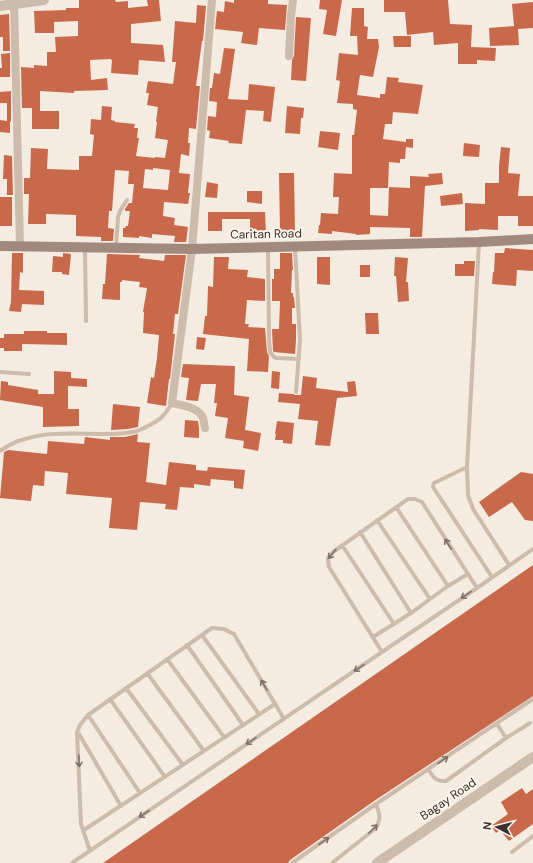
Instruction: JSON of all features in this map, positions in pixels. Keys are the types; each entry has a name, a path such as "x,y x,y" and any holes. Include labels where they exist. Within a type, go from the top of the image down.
{"main road":[{"name":"Caritan Road","path":"0,246 192,249 479,242 533,239"}],"street":[{"path":"0,6 44,0"},
{"path":"205,428 204,420 201,414 195,409 172,403 192,249 212,0"},
{"path":"289,56 290,16 293,0"},
{"path":"14,4 20,246"},
{"name":"Bagay Road","path":"377,863 533,757"}],"lane":[{"path":"116,248 118,217 127,200"},
{"path":"479,242 467,467 468,495 473,509 509,565"},
{"path":"295,246 300,340 296,392"},
{"path":"85,247 86,321"},
{"path":"268,247 270,352 274,357 299,359"},
{"path":"0,372 29,374"},
{"path":"0,451 17,442 31,437 46,435 116,434 136,431 150,425 162,416 172,403"},
{"path":"467,467 434,484 433,487 492,577"},
{"path":"382,652 329,567 328,559 333,552 342,545 396,507 408,499 415,499 422,502 477,588"},
{"path":"396,507 448,586"},
{"path":"377,520 430,599"},
{"path":"360,532 411,612"},
{"path":"342,545 394,624"},
{"path":"72,863 533,549"},
{"path":"373,637 468,574"},
{"path":"90,851 82,824 78,732 80,725 88,715 187,645 212,628 224,629 234,634 284,719"},
{"path":"202,635 260,714"},
{"path":"187,645 243,725"},
{"path":"167,659 224,737"},
{"path":"147,673 204,751"},
{"path":"126,688 183,764"},
{"path":"110,699 165,776"},
{"path":"292,863 376,804 533,700"},
{"path":"84,830 275,704"},
{"path":"88,715 140,793"},
{"path":"428,769 434,778 439,781 446,781 530,722"},
{"path":"497,724 506,738"},
{"path":"78,732 121,806"},
{"path":"332,863 376,828 380,821 376,804"},
{"path":"512,852 533,836"}],"building":[{"path":"79,0 115,0 116,2 128,1 128,8 148,6 147,0 159,0 161,21 131,24 131,43 163,45 165,62 139,60 138,75 111,73 111,59 90,60 91,80 107,78 108,90 74,91 74,93 40,91 40,111 59,111 59,129 32,129 32,108 22,108 21,67 34,68 34,65 47,66 47,52 56,52 55,37 78,36 78,21 54,22 54,33 35,33 34,11 79,8"},
{"path":"234,0 268,0 268,4 287,5 285,30 259,28 257,45 241,43 243,32 215,29 217,11 224,12 225,1 234,3"},
{"path":"320,0 342,0 336,36 323,34 327,10 319,9"},
{"path":"384,0 448,0 450,24 472,25 471,47 496,48 495,61 477,60 477,64 458,64 458,43 434,45 433,32 407,35 405,12 384,12"},
{"path":"533,2 533,28 518,29 519,45 490,46 489,28 514,26 512,4"},
{"path":"197,5 206,6 203,41 196,86 200,86 196,129 189,128 189,156 181,154 179,173 190,174 188,193 190,193 188,204 164,202 163,216 175,218 174,225 188,227 186,242 174,242 175,236 152,234 152,238 139,236 139,238 123,237 123,228 128,226 130,211 125,211 125,209 129,203 132,203 134,184 128,184 129,171 115,170 112,211 109,211 108,228 114,229 113,241 101,241 101,237 76,236 76,215 46,214 46,224 28,224 29,194 24,194 24,178 30,178 31,148 48,149 47,169 79,170 79,156 92,156 94,135 90,134 91,119 101,120 102,106 112,107 111,120 115,122 135,124 134,128 138,128 137,138 139,138 136,156 165,158 168,140 155,138 158,107 147,105 149,93 146,93 148,81 173,84 176,62 172,62 175,21 196,23","holes":["153,168 170,170 168,190 143,188 145,169 153,170"]},
{"path":"352,8 364,8 364,26 368,27 367,39 378,39 379,47 373,77 360,75 357,95 380,98 380,94 385,94 387,77 399,78 398,82 423,85 418,114 393,112 392,124 385,124 383,139 406,142 406,139 413,139 413,148 406,147 405,159 400,159 400,163 389,162 388,188 370,188 370,215 388,216 389,187 410,188 410,176 429,177 428,174 442,173 443,184 425,186 422,237 410,237 410,228 370,227 370,234 356,235 332,231 332,234 318,233 321,213 338,214 339,197 333,197 334,173 352,174 352,135 354,135 357,110 353,109 353,104 337,103 340,81 336,80 339,53 358,55 357,36 350,36"},
{"path":"9,14 10,51 3,51 3,37 0,37 0,15"},
{"path":"296,17 311,18 306,81 291,80"},
{"path":"393,36 411,36 411,47 394,47"},
{"path":"224,48 235,49 228,99 248,100 249,84 275,87 271,122 263,121 264,111 246,110 242,144 228,143 229,141 209,138 210,131 207,130 208,116 216,117 217,102 209,101 210,88 212,88 214,73 220,74"},
{"path":"10,53 10,77 0,77 0,68 2,68 1,54"},
{"path":"11,91 10,133 0,132 0,120 7,121 7,103 0,103 0,92"},
{"path":"287,106 304,108 303,118 301,118 300,134 285,133"},
{"path":"320,131 340,133 338,150 318,147"},
{"path":"464,143 480,145 479,157 463,156"},
{"path":"501,147 510,148 508,173 520,174 518,196 533,196 533,226 518,226 518,216 498,216 498,230 479,229 465,231 465,203 485,204 485,183 499,183"},
{"path":"4,155 12,156 13,195 7,195 7,179 3,179"},
{"path":"279,173 294,173 295,233 280,233"},
{"path":"207,182 218,184 217,198 205,197"},
{"path":"247,191 262,191 262,204 247,202"},
{"path":"462,193 463,204 441,206 440,196"},
{"path":"0,197 12,197 12,226 0,226"},
{"path":"208,212 265,212 266,234 250,234 250,219 222,219 222,231 208,231"},
{"path":"505,248 533,250 533,271 517,270 516,286 492,284 495,253 504,253"},
{"path":"12,253 23,253 23,273 20,272 19,290 44,291 44,305 22,304 21,312 9,311 11,302"},
{"path":"63,253 71,254 69,275 62,274 62,272 52,272 53,256 63,257"},
{"path":"280,253 292,253 293,270 291,293 293,293 295,308 292,308 292,324 296,324 295,354 273,351 272,329 279,329 280,301 272,301 272,279 274,279 274,269 280,269"},
{"path":"107,254 140,255 139,258 164,261 165,255 186,255 178,314 175,314 173,334 175,334 166,406 147,403 151,377 154,378 159,335 143,333 143,312 147,288 139,287 140,282 122,280 122,282 120,282 120,300 102,299 103,284 105,284"},
{"path":"214,257 229,257 228,269 248,270 247,277 265,279 265,301 247,300 245,324 249,324 248,327 265,328 267,352 269,356 268,372 247,371 249,339 203,334 205,316 207,316 208,286 213,287"},
{"path":"317,257 330,257 330,285 317,284"},
{"path":"395,257 408,258 406,282 408,282 409,301 398,302 396,276 394,276"},
{"path":"464,261 475,261 474,276 455,276 455,264 464,264"},
{"path":"360,265 370,265 370,277 360,277"},
{"path":"365,313 378,313 379,334 366,334"},
{"path":"24,331 67,333 67,345 22,344 22,351 4,351 4,348 0,348 0,338 4,338 4,334 24,334"},
{"path":"197,337 206,338 204,350 196,349"},
{"path":"183,364 235,366 234,395 249,397 245,430 261,433 258,451 243,448 244,441 225,438 228,418 215,416 217,403 214,403 216,384 201,384 198,401 186,400 189,378 181,377"},
{"path":"54,371 71,372 71,378 87,379 87,387 68,386 68,409 79,409 79,426 43,427 43,407 0,400 1,381 8,382 8,385 38,390 38,394 54,394"},
{"path":"272,371 280,372 279,389 271,388"},
{"path":"303,376 317,378 316,388 348,392 347,382 355,381 357,396 337,398 330,446 315,445 318,421 298,419 300,404 278,402 279,393 301,395"},
{"path":"113,404 140,407 138,427 111,430"},
{"path":"185,420 198,421 199,438 184,437"},
{"path":"277,421 294,423 292,444 283,443 283,440 275,440"},
{"path":"138,434 137,442 150,443 146,482 166,485 169,462 196,465 196,470 207,471 208,467 245,470 243,489 234,488 234,481 211,479 210,486 194,484 194,488 180,487 177,510 165,509 166,504 140,502 137,530 109,528 112,498 66,494 68,473 45,471 44,486 33,485 31,501 0,498 4,452 8,450 47,454 48,441 84,444 85,437 110,440 110,437 125,437"},
{"path":"521,472 533,474 533,521 525,520 512,502 489,517 479,502"},
{"path":"533,565 533,696 374,801 290,860 288,863 103,863"},
{"path":"522,788 526,794 533,789 533,824 509,841 500,830 496,833 491,826 508,814 501,802"}]}
